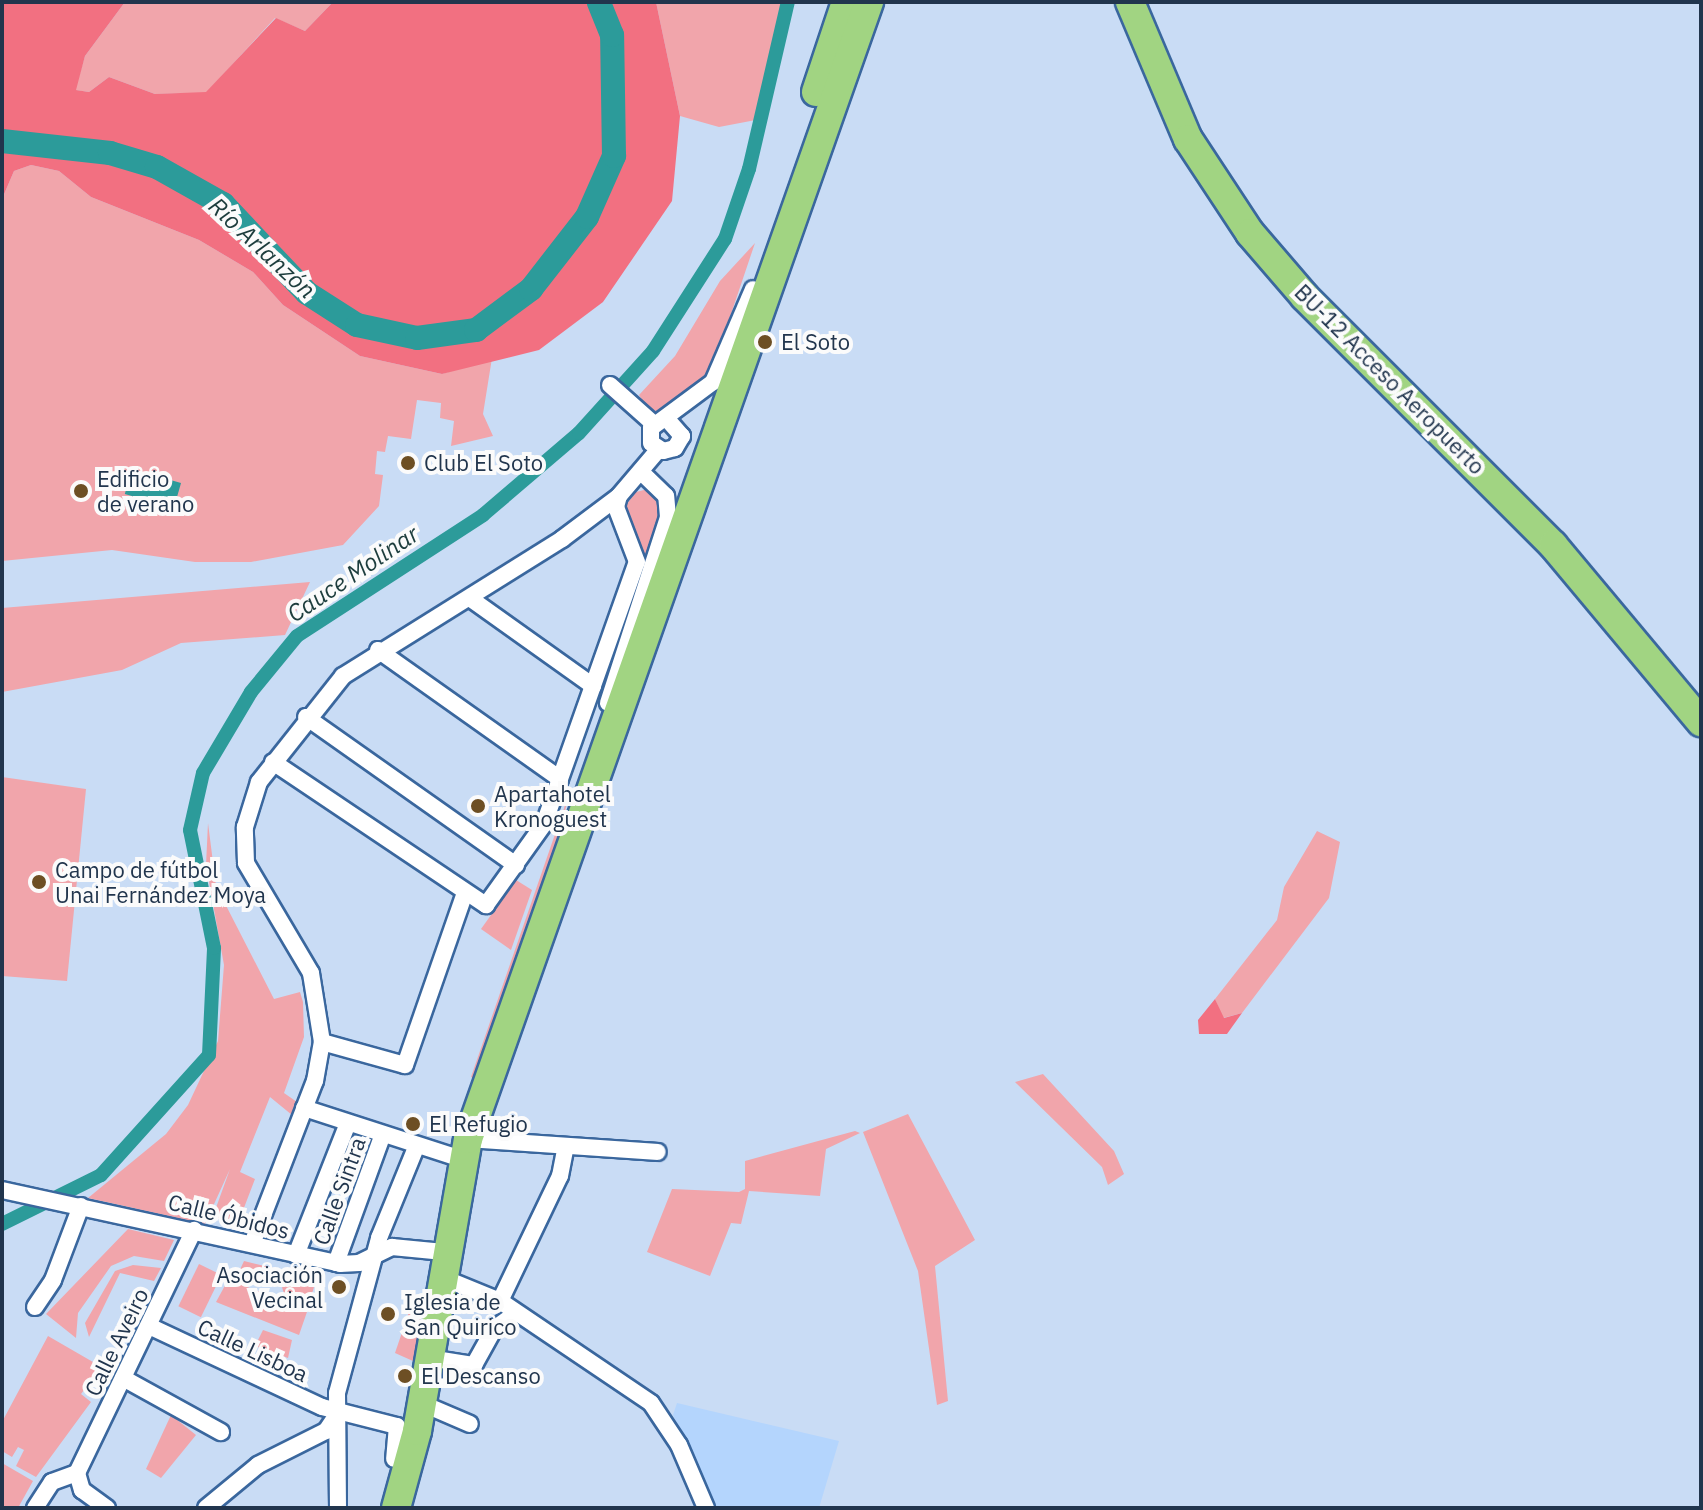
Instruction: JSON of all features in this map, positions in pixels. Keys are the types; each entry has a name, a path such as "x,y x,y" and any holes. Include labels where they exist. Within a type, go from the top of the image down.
{"highway":[{"path":"811,106 834,2"},
{"path":"606,741 676,450 753,289 846,2"},
{"path":"396,1508 421,1403 442,1264 465,1149 606,741 869,2"},
{"name":"BU-12 Acceso Aeropuerto","path":"1130,2 1188,139 1250,233 1342,336 1553,545 1701,722"}],"street":[{"path":"676,450 650,438 661,421 713,382 753,289"},
{"path":"252,1244 304,1108 322,1042 311,973 257,885 244,853 251,799 306,717 343,676 378,650 471,599 613,505 642,473 676,450 710,439 740,370"},
{"path":"610,385 661,421 681,431 676,450"},
{"path":"570,847 577,797 668,517 666,496 642,473"},
{"path":"273,762 464,896 483,906 544,824 637,562 613,505"},
{"path":"471,599 593,686"},
{"path":"378,650 560,779"},
{"path":"306,717 516,865"},
{"path":"322,1042 405,1065 464,896"},
{"path":"304,1108 417,1145 465,1149 658,1152"},
{"path":"296,1255 348,1123"},
{"name":"Calle Sintra","path":"336,1263 383,1134"},
{"path":"338,1508 338,1388 375,1254 417,1145"},
{"path":"500,1301 556,1184 565,1150"},
{"name":"Calle Óbidos","path":"2,1190 336,1263 359,1263 392,1247 442,1264 651,1403 679,1445 706,1508"},
{"path":"35,1307 53,1280 81,1206"},
{"name":"Calle Aveiro","path":"77,1473 194,1230"},
{"path":"429,1358 474,1365 494,1329 516,1313"},
{"name":"Calle Lisboa","path":"149,1326 338,1413 399,1427 394,1459"},
{"path":"123,1378 221,1432"},
{"path":"421,1403 470,1424"},
{"path":"206,1508 258,1465 326,1431 338,1413"},
{"path":"35,1508 52,1482 77,1473 82,1490 107,1508"}],"shaded area":[{"path":"2,2 125,2 85,56 76,90 89,92 109,77 155,94 206,92 276,18 305,31 333,2 656,2 680,116 672,201 603,302 539,350 442,374 360,356 283,305 253,272 199,240 91,197 59,171 31,165 14,171 2,199"},
{"path":"125,2 333,2 305,31 275,18 206,93 155,94 109,77 89,92 75,90 85,56"},
{"path":"656,2 788,2 761,119 719,127 680,116"},
{"name":"Club El Soto","path":"31,165 59,171 91,197 199,240 253,272 283,305 360,356 442,374 492,358 483,414 493,436 451,446 454,421 440,418 441,403 417,400 411,439 388,436 385,452 377,451 375,474 383,475 379,506 343,545 251,562 195,562 112,550 2,561 2,199 14,171"},
{"path":"755,243 710,376 661,413 647,408 639,395 675,356 720,281"},
{"path":"132,469 181,483 174,508 125,494"},
{"path":"648,489 660,496 662,513 611,666 606,664 642,563 623,509 636,492"},
{"path":"310,582 285,635 181,643 122,670 2,692 2,608"},
{"name":"Campo de fútbol Unai Fernández Moya","path":"2,777 86,789 67,981 2,976"},
{"path":"571,788 549,872 475,1079 471,1077"},
{"path":"208,823 216,886 274,999 300,992 303,1002 304,1037 284,1093 297,1102 292,1115 270,1097 240,1172 255,1179 237,1226 213,1216 230,1169 205,1224 88,1198 166,1134 188,1105 218,1041 224,965 206,865"},
{"path":"1317,831 1340,842 1329,898 1242,1013 1223,1018 1215,999 1277,920 1284,887"},
{"path":"516,880 532,890 511,950 481,929"},
{"path":"1215,999 1224,1018 1242,1013 1227,1034 1199,1034 1198,1020"},
{"path":"1043,1074 1114,1151 1124,1174 1108,1185 1102,1167 1015,1082"},
{"path":"908,1114 975,1240 935,1266 948,1401 937,1405 918,1271 863,1132"},
{"path":"855,1131 860,1133 826,1149 820,1196 749,1191 741,1224 731,1223 710,1276 647,1252 672,1189 739,1192 745,1189 745,1161"},
{"path":"128,1229 174,1240 164,1261 134,1256 111,1266 78,1313 76,1338 46,1314"},
{"path":"244,1261 273,1268 269,1286 237,1276"},
{"path":"199,1264 221,1275 201,1317 178,1306"},
{"path":"133,1265 161,1268 154,1281 120,1273 89,1337 85,1323 115,1271"},
{"path":"298,1269 309,1274 314,1285 309,1296 298,1301 287,1296 282,1285 287,1274"},
{"path":"228,1280 308,1309 299,1335 216,1302"},
{"path":"411,1306 423,1306 413,1361 395,1353"},
{"path":"263,1330 292,1340 288,1358 255,1346"},
{"path":"48,1336 112,1373 107,1379 98,1372 81,1394 91,1402 36,1477 16,1466 24,1450 18,1447 12,1457 2,1451 2,1422"},
{"path":"677,1403 839,1441 819,1508 715,1508 673,1415"},
{"path":"171,1415 196,1435 161,1478 146,1469"},
{"path":"2,1463 33,1481 18,1508 2,1508"}],"waterway":[{"name":"Río Arlanzón","path":"2,141 110,153 157,167 223,204 307,293 357,325 417,338 476,330 531,289 587,217 614,156 612,35 599,2"},
{"name":"Cauce Molinar","path":"2,1224 101,1175 209,1055 214,948 190,830 203,773 251,692 297,636 483,515 579,433 653,351 725,239 749,169 788,2"}],"place":[{"name":"El Soto","path":"765,342"},
{"name":"Club El Soto","path":"408,463"},
{"name":"Edificio de verano","path":"81,491"},
{"name":"Apartahotel Kronoguest","path":"478,806"},
{"name":"Campo de fútbol Unai Fernández Moya","path":"39,882"},
{"name":"El Refugio","path":"413,1124"},
{"name":"Asociación Vecinal","path":"339,1287"},
{"name":"Iglesia de San Quirico","path":"388,1314"},
{"name":"El Descanso","path":"405,1376"}]}
